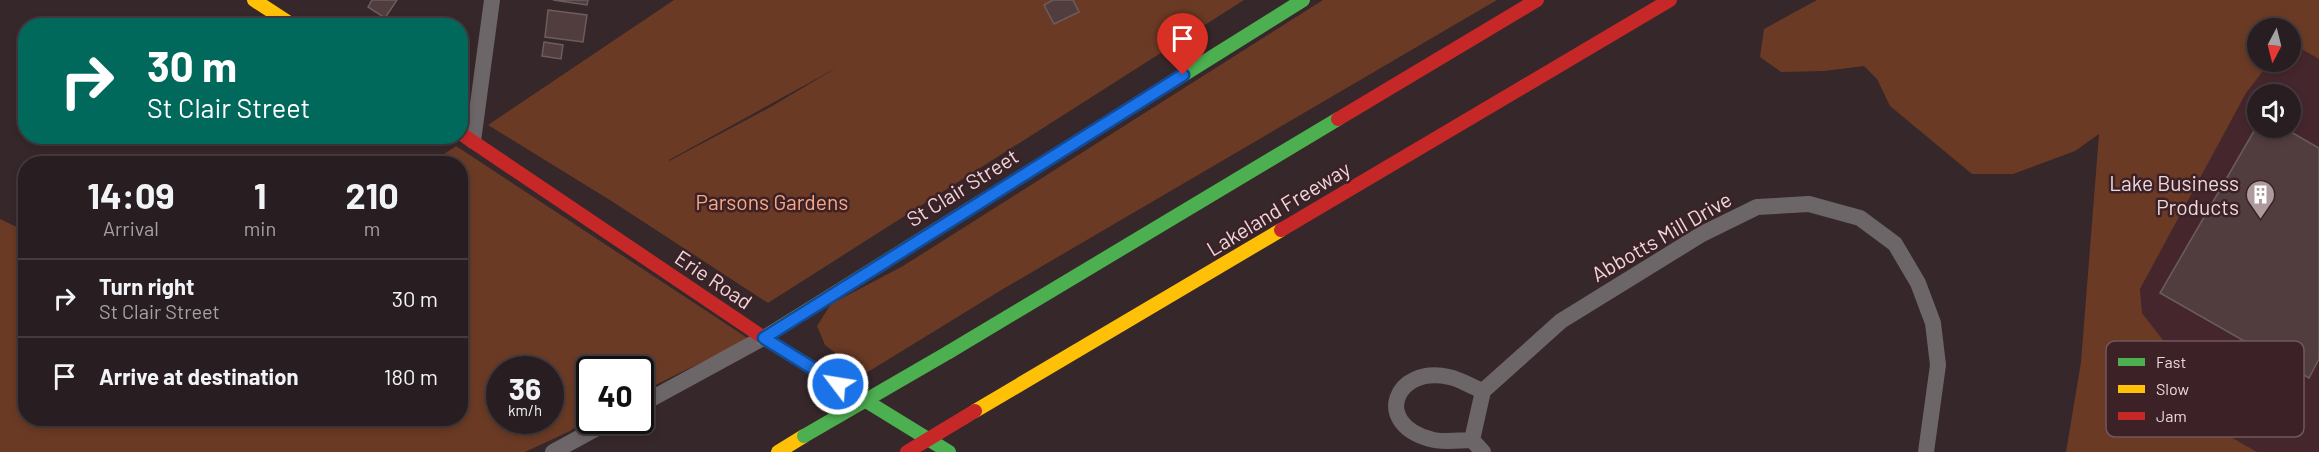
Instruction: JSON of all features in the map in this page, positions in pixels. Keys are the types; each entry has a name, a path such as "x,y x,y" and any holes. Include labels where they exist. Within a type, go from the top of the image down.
{"main road":[{"path":"254,0 282,18"},
{"name":"St Clair Street","path":"764,338 1302,0"},
{"path":"778,452 1538,0"},
{"name":"Lakeland Freeway","path":"907,452 1670,0"},
{"name":"Erie Road","path":"468,138 764,338 949,452"}],"street":[{"path":"468,132 492,0"},
{"name":"Abbotts Mill Drive","path":"1483,391 1561,321 1702,234 1756,207 1809,204 1860,218 1895,244 1918,283 1933,323 1938,364 1926,452"},
{"name":"St Clair Street","path":"654,397 764,338"},
{"path":"1427,376 1449,377 1483,391 1477,446 1432,440 1413,433 1398,419 1395,407 1400,390 1413,379 1427,376"},
{"path":"553,452 586,434"}],"shaded area":[{"name":"Lake Business Products","path":"2301,49 2319,59 2319,452 2257,452 2232,437 2304,437 2304,341 2164,341 2142,313 2140,289 2247,92 2247,138 2301,138 2301,84 2253,84 2262,72 2301,72"}],"green space":[{"name":"Parsons Gardens","path":"674,0 1244,0 768,303 613,202 488,125","holes":["838,67 767,109 669,161"]},
{"path":"1323,0 1497,0 1003,289 863,375 825,345 817,326 831,304 903,266"},
{"path":"1817,0 2319,0 2319,59 2301,49 2301,18 2247,18 2247,72 2262,72 2253,84 2247,84 2247,92 2140,289 2142,313 2164,341 2106,341 2106,437 2231,437 2257,452 2066,452 2081,362 2099,134 2075,151 2013,174 1972,174 1890,106 1877,79 1864,66 1824,71 1781,72 1760,57 1764,29"},
{"path":"456,146 749,339 654,386 654,356 576,356 576,427 564,434 564,356 486,356 486,434 564,434 525,452 0,452 0,219 18,228 18,426 468,426 468,156 441,156"}],"building":[{"path":"372,0 397,0 385,18 368,7"},
{"path":"553,0 588,0 587,5"},
{"path":"1053,0 1073,0 1079,12 1054,24 1044,5"},
{"path":"548,10 587,15 583,42 545,37"},
{"path":"544,42 563,45 561,59 542,56"},
{"name":"Lake Business Products","path":"2250,138 2301,138 2319,148 2319,359 2309,378 2304,375 2304,341 2244,341 2160,293"}],"traffic: fast":[{"path":"1164,87 1303,0"},
{"path":"949,352 1338,119"},
{"path":"767,340 949,452"},
{"path":"804,436 949,352"}],"traffic: slow":[{"path":"254,0 282,18"},
{"path":"763,338 982,201"},
{"path":"975,411 1281,230"},
{"path":"778,452 804,436"}],"traffic: jam":[{"path":"1338,119 1537,0"},
{"path":"1281,230 1670,0"},
{"path":"982,201 1164,87"},
{"path":"468,138 767,340"},
{"path":"907,452 975,411"}],"place":[{"name":"Lake Business Products","path":"2260,220"}],"route":[{"path":"838,384 764,338 1183,75"}]}
